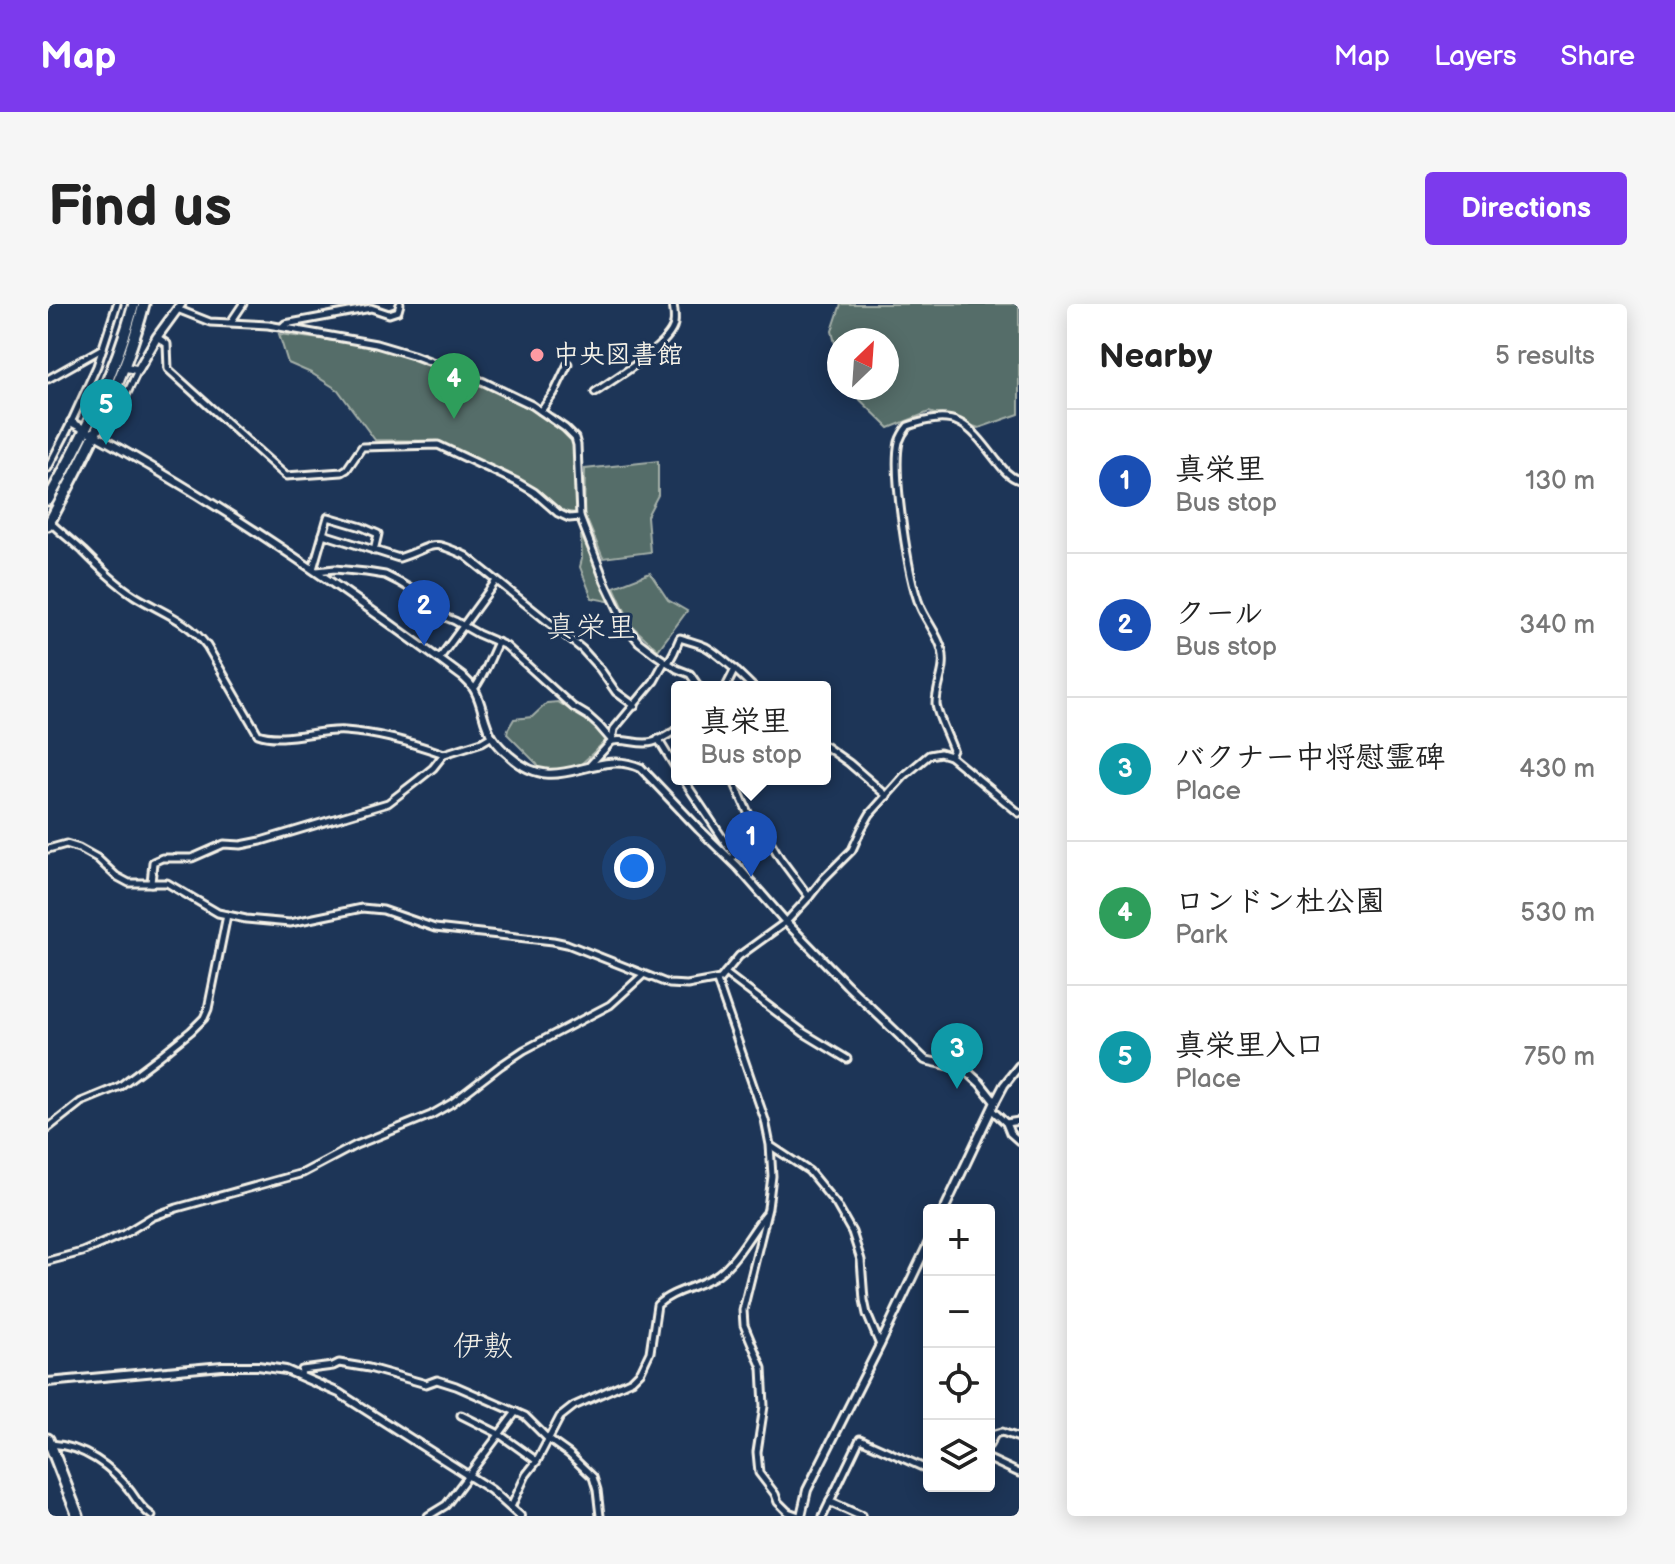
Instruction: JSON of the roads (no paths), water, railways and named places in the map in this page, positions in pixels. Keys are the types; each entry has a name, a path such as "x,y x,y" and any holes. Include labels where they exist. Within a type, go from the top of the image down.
{"highway":[{"path":"48,500 91,432 134,304"},
{"path":"49,523 124,367 144,304"},
{"path":"49,1442 78,1516"}],"main road":[{"path":"124,367 138,370 179,306"}],"street":[{"path":"48,468 97,366 117,304"},
{"path":"230,323 243,304"},
{"path":"282,328 285,324 371,308 389,314 398,311 400,304"},
{"path":"595,392 668,338 674,325 673,304"},
{"path":"179,306 210,322 254,323 376,344 484,382 541,411 575,438 580,517 626,626 639,642 666,662 690,674 695,681"},
{"path":"157,337 167,344 168,369 286,476 342,472 362,447 438,445 517,482 558,513 569,518 580,517"},
{"path":"48,379 103,348"},
{"path":"541,411 568,364"},
{"path":"118,412 138,370"},
{"path":"950,756 953,750 936,701 944,666 942,651 920,607 912,579 900,485 899,441 908,426 934,419 952,419 972,430 1010,476 1019,480"},
{"path":"71,422 239,521 315,570 463,677 474,689 492,736 518,763 542,774 554,775 607,763 621,762 641,768 699,829 733,857"},
{"path":"315,570 328,517 378,534 374,551"},
{"path":"49,523 134,595 187,624 199,635 258,734 267,738 346,731 421,746 444,754"},
{"path":"323,534 399,558 432,544 466,556 582,649 616,692 635,706"},
{"path":"315,570 335,569 385,575 424,597 445,617 498,642 573,707 588,716 612,741"},
{"path":"439,659 496,581"},
{"path":"612,741 614,729 654,681 680,638 704,646 747,681"},
{"path":"474,689 483,677 498,642"},
{"path":"729,681 735,669"},
{"path":"589,767 612,741 653,742 671,733"},
{"path":"151,883 153,862 158,859 192,858 224,844 261,841 388,803 433,768 444,754 492,736"},
{"path":"658,739 671,760"},
{"path":"831,751 887,796"},
{"path":"48,849 66,844 79,848 129,883 167,883 201,904 227,915 290,923 362,908 383,910 435,928 567,944 669,984 687,985 717,981 739,956 786,922 852,850 866,821 904,776 924,758 940,753 950,756 1019,813"},
{"path":"687,785 733,857 786,922 925,1060 956,1067 980,1083 1010,1133 1019,1141"},
{"path":"736,785 749,815 809,897"},
{"path":"733,857 767,836"},
{"path":"48,1128 81,1102 120,1086 204,1018 227,915"},
{"path":"725,973 804,1033 847,1059"},
{"path":"48,1261 82,1252 177,1208 303,1173 356,1145 431,1115 524,1050 610,1005 643,975"},
{"path":"717,981 765,1120 770,1145 772,1189 743,1310 744,1325 762,1368 764,1406 757,1452 759,1473 788,1512 800,1516 807,1490 923,1255"},
{"path":"947,1204 1004,1085 1019,1066"},
{"path":"1006,1123 1019,1121"},
{"path":"770,1145 809,1171 836,1204 852,1232 861,1260 867,1314 880,1345"},
{"path":"511,1507 560,1417 574,1406 632,1380 641,1371 650,1352 657,1305 675,1292 708,1280 720,1272 765,1214"},
{"path":"301,1375 302,1370 339,1363 426,1384 437,1380 525,1416 593,1477 600,1516"},
{"path":"48,1382 241,1365 286,1370 339,1393 469,1475 520,1516"},
{"path":"428,1516 446,1505 516,1412"},
{"path":"461,1415 499,1434 537,1461"},
{"path":"995,1434 1002,1432 1019,1438"},
{"path":"823,1516 860,1439 923,1467"},
{"path":"49,1442 81,1450 108,1468 152,1516"},
{"path":"995,1462 1019,1473"},
{"path":"830,1502 861,1516"}],"place":[{"name":"中央図書館","path":"537,355"},
{"name":"ロンドン杜公園","path":"454,419"},
{"name":"真栄里入口","path":"106,445"},
{"name":"クール","path":"424,646"},
{"name":"真栄里","path":"751,877"},
{"name":"バクナー中将慰霊碑","path":"957,1089"}],"district":[{"name":"真栄里","path":"591,628"},
{"name":"伊敷","path":"483,1347"}]}
